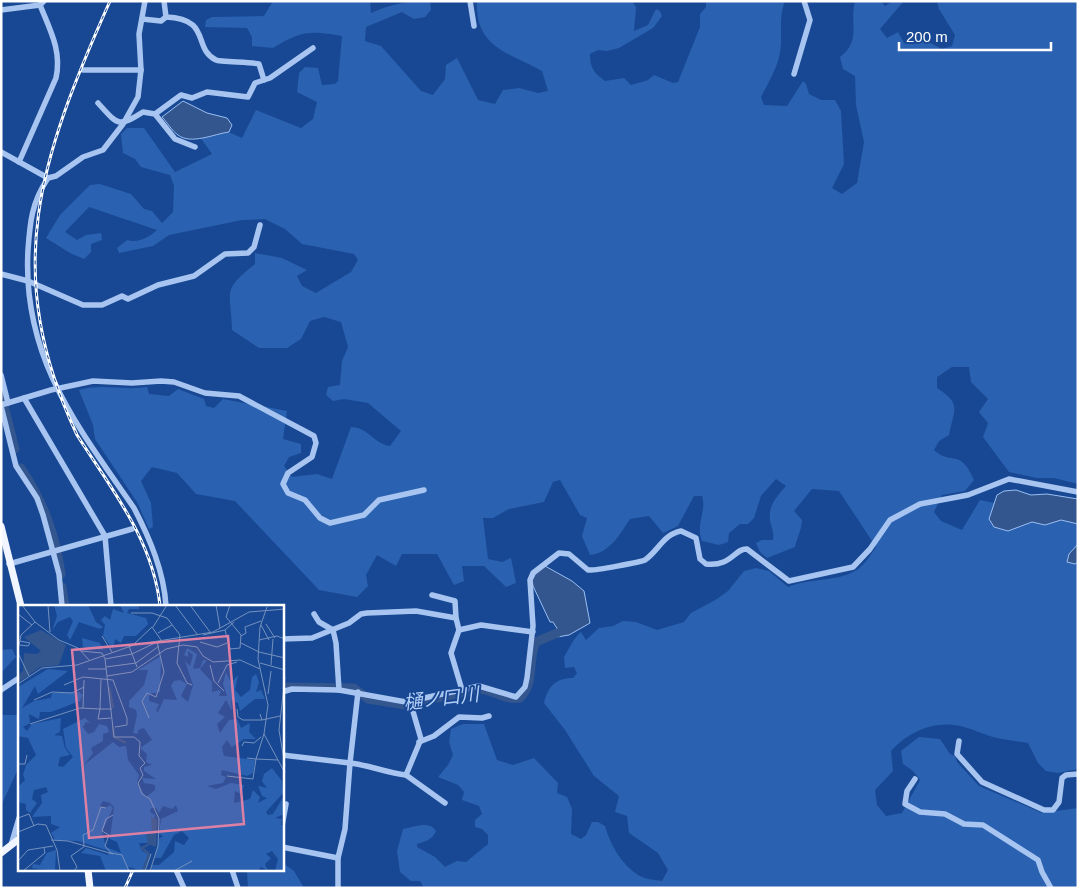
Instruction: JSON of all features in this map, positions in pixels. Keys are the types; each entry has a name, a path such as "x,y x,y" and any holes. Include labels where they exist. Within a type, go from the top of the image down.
{"main road":[{"path":"1,526 20,605"},
{"path":"1,853 18,840"},
{"path":"88,872 90,888"}],"street":[{"path":"1,152 48,178 56,176 82,157 103,150 123,124 138,97 141,70 139,41 145,1"},
{"path":"164,1 166,17"},
{"path":"470,1 474,26"},
{"path":"794,74 810,20 804,1"},
{"path":"1,10 42,3 57,46 59,66 56,78 19,162"},
{"path":"142,18 161,21 166,17 182,18 190,22 209,54 216,60 259,64 264,80"},
{"path":"155,114 181,95 192,98 207,92 248,97 256,83 264,80 313,48"},
{"path":"83,70 141,70"},
{"path":"98,102 109,115 123,124 129,123 143,112 155,114 175,139 195,147"},
{"path":"48,178 33,204 28,250 28,281 35,328 44,359 70,416 134,508 142,524 156,559 166,605"},
{"path":"1,274 28,281 83,305 102,305 122,296 128,299 158,285 194,276 225,254 248,253 254,247 260,225"},
{"path":"1,375 8,402"},
{"path":"62,605 54,550 36,498 16,466 1,405 8,402 93,381 132,383 161,381 182,384 205,393 239,396 314,436 316,443 312,457 288,473 283,484 288,493 305,500 320,518 336,524 353,516 364,515 379,500 424,490"},
{"path":"24,398 106,536 111,605"},
{"path":"284,691 292,689 339,690 410,701 479,686 516,697 525,687 533,632 530,580 539,567 560,553 569,554 588,570 639,562 647,558 669,535 681,530 696,538 700,559 706,564 724,563 738,551 747,549 789,581 853,567 860,561 890,520 920,504 968,494 1008,479 1078,492"},
{"path":"9,564 132,528"},
{"path":"432,596 456,601 456,618 459,630 451,653 462,690"},
{"path":"284,639 312,638 367,613 416,611 456,618"},
{"path":"314,614 319,622 333,630 336,643 339,690"},
{"path":"459,630 481,625 533,632"},
{"path":"1,690 18,679"},
{"path":"338,888 338,858 345,829 358,692"},
{"path":"406,776 420,739 410,701"},
{"path":"419,742 434,736 459,717 482,718 489,716"},
{"path":"959,741 957,754 982,782 995,790 1044,810 1053,810 1059,802 1062,778 1066,775 1078,774"},
{"path":"284,755 367,765 388,773 406,776 445,803"},
{"path":"915,779 908,792 905,804 920,812 944,814 964,824 987,828 1038,860 1051,888"},
{"path":"284,815 286,804"},
{"path":"11,845 18,821"},
{"path":"284,847 338,858"},
{"path":"177,872 184,888"},
{"path":"233,872 238,888"}],"shaded area":[{"path":"273,1 370,1 371,13 399,4 430,1 431,10 425,17 414,19 402,12 366,27 365,41 381,46 421,91 433,95 445,79 446,65 457,58 478,100 495,104 503,90 519,88 538,93 548,91 542,71 506,53 487,38 481,29 477,1 632,1 636,7 634,31 648,25 656,9 660,11 662,16 653,28 619,48 607,51 598,50 590,54 593,70 605,81 624,78 631,85 648,80 654,75 673,83 678,82 700,27 700,14 706,7 706,1 785,1 782,14 779,59 761,97 764,105 787,106 803,81 809,94 821,100 835,100 841,111 844,164 832,188 842,194 857,183 864,142 856,105 855,76 843,69 840,57 847,51 853,38 855,1 881,1 885,6 893,1 904,1 880,29 887,38 898,32 904,43 921,38 942,49 952,46 955,35 939,9 937,1 1078,1 1078,484 1054,478 1037,478 1009,472 983,437 988,423 979,412 988,399 971,382 969,367 952,367 937,377 937,388 950,398 953,403 954,413 949,435 939,441 934,450 945,457 960,460 969,470 974,480 965,491 942,495 934,512 941,521 962,530 980,500 994,503 1002,515 1078,516 1078,769 1058,773 1046,771 1038,763 1028,743 993,737 960,726 931,726 905,738 891,751 893,771 875,790 877,805 886,816 902,813 920,780 913,771 903,764 901,751 919,737 940,739 950,754 955,756 957,762 979,786 1042,813 1078,808 1078,888 424,888 420,881 411,881 400,872 397,851 403,829 421,825 433,828 436,831 433,836 417,844 417,847 435,857 445,867 457,861 466,862 488,844 488,835 482,829 475,827 475,820 482,814 479,806 462,800 464,792 458,785 438,777 448,765 453,755 449,742 451,729 463,724 484,724 497,760 513,765 534,758 558,783 557,793 567,797 572,809 571,834 581,839 586,835 592,822 598,822 605,826 617,853 626,865 638,875 662,881 668,870 658,853 629,833 627,816 615,812 619,796 594,776 565,730 544,703 553,684 567,678 573,678 577,673 574,667 565,668 564,657 574,640 581,632 586,640 599,628 613,626 623,621 636,622 657,630 684,622 691,613 728,591 744,571 756,568 769,571 788,587 805,582 839,577 855,571 867,560 876,547 839,491 812,489 794,511 802,520 795,547 767,558 760,552 756,543 762,540 773,540 770,511 776,498 786,486 776,479 761,496 754,518 748,524 740,524 729,533 728,542 719,545 702,541 700,529 703,507 702,496 694,496 678,526 663,533 649,516 630,519 609,547 590,555 582,536 587,518 580,515 560,480 553,482 544,502 509,509 493,518 483,518 488,559 502,562 511,558 516,583 506,587 484,566 462,566 464,581 454,585 437,554 402,554 396,566 377,555 366,575 368,586 357,597 319,590 235,501 196,494 177,473 152,467 141,481 151,503 153,527 149,529 137,502 95,439 93,425 79,390 96,387 147,387 149,394 169,396 178,389 204,399 206,406 214,408 223,399 287,411 283,439 301,444 301,453 289,457 284,466 292,477 317,474 332,479 351,427 367,432 384,445 390,446 401,431 368,403 344,399 333,401 326,395 328,387 340,385 342,361 348,347 341,322 324,317 310,321 301,339 287,348 259,348 232,330 230,292 237,280 255,264 255,253 282,258 307,270 297,276 302,286 316,293 351,272 358,260 354,254 302,244 285,229 265,219 242,220 169,235 153,246 119,253 117,248 127,240 143,239 157,230 89,207 65,232 77,240 86,235 101,233 102,240 91,244 91,252 84,259 70,253 46,238 60,215 90,185 100,184 131,194 144,209 152,211 162,223 173,212 174,186 170,175 141,167 135,159 123,153 121,134 127,128 144,128 175,172 212,154 200,137 224,130 242,138 256,110 301,128 313,119 317,102 297,92 299,73 305,67 318,68 322,85 335,84 338,81 342,36 306,33 291,38 273,48 252,46 252,37 247,28 205,27 206,20 212,17 264,16"},
{"path":"183,101 207,113 227,118 232,125 229,132 196,139 183,138 178,135 162,117"},
{"path":"1016,490 1031,495 1047,494 1078,499 1078,524 1061,520 1045,525 1032,522 1008,531 994,527 989,519 997,495 1004,491"},
{"path":"1078,544 1078,562 1075,564 1067,562 1069,554"},
{"path":"545,566 572,581 584,591 590,623 569,635 557,637 555,632 558,630 553,622 550,622 533,586 532,580 536,573"},
{"path":"12,649 16,657 1,673 1,650"},
{"path":"1,715 18,715 18,769 1,806"},
{"path":"284,864 294,871 304,888 248,888 247,872 284,872"}],"waterway":[{"name":"樋ノ口川","path":"1,394 15,449"},
{"name":"樋ノ口川","path":"21,468 42,506 52,532 61,574"},
{"name":"樋ノ口川","path":"62,587 65,605"},
{"name":"樋ノ口川","path":"284,687 354,688 368,699 405,705 479,689 515,699 520,698 528,685 533,649 536,642 557,633"}],"railway":[{"path":"110,1 64,112 48,164 38,215 35,267 40,320 53,376 77,435 117,496 140,537 156,582 160,605"},
{"path":"125,888 132,872"}]}
